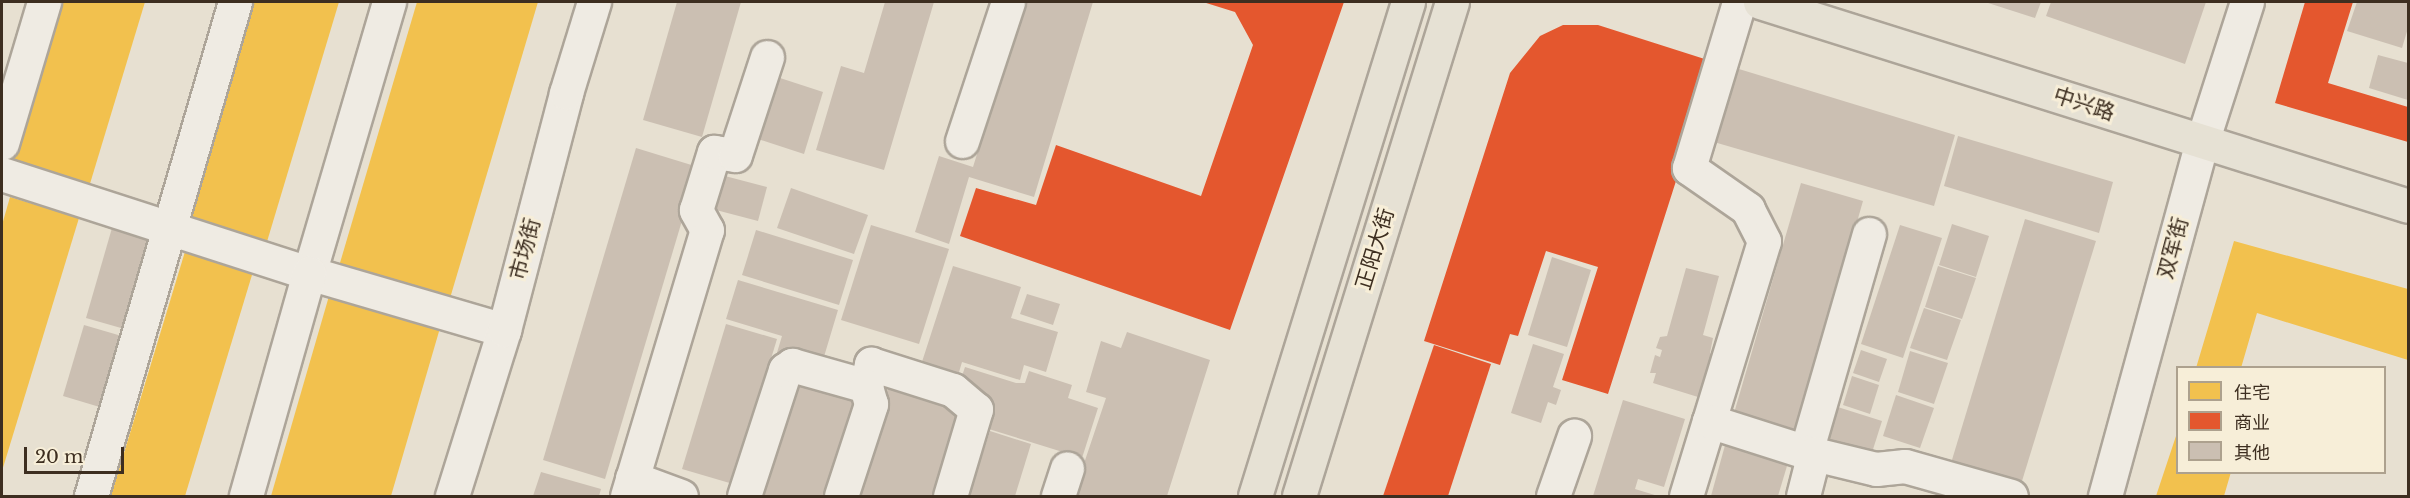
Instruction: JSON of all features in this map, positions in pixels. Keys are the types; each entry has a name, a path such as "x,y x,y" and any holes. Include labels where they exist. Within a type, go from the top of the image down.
{"main road":[{"name":"正阳大街","path":"1256,496 1408,2"},
{"name":"正阳大街","path":"1299,496 1452,2"},
{"name":"中兴路","path":"1760,2 2409,206"}],"street":[{"path":"2,143 44,2"},
{"path":"91,496 235,2"},
{"path":"246,496 389,2"},
{"name":"市场街","path":"452,496 504,330 566,93 594,2"},
{"path":"962,141 1008,2"},
{"path":"1686,496 1764,241 1748,209 1689,168 1739,2"},
{"name":"双军街","path":"2105,496 2202,142 2247,2"},
{"path":"681,496 630,487 707,230 696,210 714,152 735,155 767,57"},
{"path":"2,174 170,226 309,273 504,330"},
{"path":"1803,496 1810,452 1869,234"},
{"path":"841,496 871,404 866,386 871,364 953,390 976,409 950,496"},
{"path":"744,496 785,370 792,365 866,386"},
{"path":"1709,421 1810,452 1876,469 1905,466 2011,496"},
{"path":"1553,496 1574,436"}],"building: 住宅":[{"path":"59,2 145,2 89,187 10,163"},
{"path":"253,2 339,2 266,245 187,221"},
{"path":"417,2 538,2 448,305 337,273"},
{"path":"10,197 79,218 2,471 2,225"},
{"path":"2234,241 2408,289 2408,360 2257,313 2242,366 2197,366"},
{"path":"187,245 255,265 185,496 111,496"},
{"path":"329,296 440,328 391,496 271,496"},
{"path":"2176,436 2176,474 2230,474 2224,496 2156,496"}],"building: 商业":[{"path":"1203,2 1344,2 1230,330 960,236 976,188 1036,205 1056,145 1201,196 1253,45 1235,12"},
{"path":"2305,2 2353,2 2328,83 2408,107 2408,142 2275,103"},
{"path":"1563,25 1598,25 1714,62 1608,394 1562,380 1598,267 1546,251 1518,336 1510,334 1500,365 1424,341 1510,73 1540,36"},
{"path":"1434,345 1491,364 1448,496 1383,496"}],"building: 其他":[{"path":"677,2 741,2 702,137 643,120"},
{"path":"885,2 934,2 884,170 816,150 841,66 864,73"},
{"path":"1024,2 1093,2 1034,197 969,177 949,244 915,232 939,156 973,167"},
{"path":"1985,2 2041,2 2035,18"},
{"path":"2051,2 2206,2 2185,64 2046,16"},
{"path":"2357,2 2408,2 2408,28 2402,48 2347,31"},
{"path":"2378,55 2408,63 2408,100 2369,88"},
{"path":"1729,66 1955,135 1934,206 1707,140"},
{"path":"777,77 823,92 804,154 758,139"},
{"path":"1958,136 2113,182 2099,233 1944,186"},
{"path":"636,148 698,167 605,479 543,460"},
{"path":"725,176 767,187 758,221 716,210"},
{"path":"1801,183 1863,201 1795,438 1732,420"},
{"path":"791,188 868,215 854,254 777,228"},
{"path":"2025,219 2096,241 2018,494 1948,473"},
{"path":"114,221 156,233 128,330 86,318"},
{"path":"1952,224 1989,236 1976,277 1939,265"},
{"path":"871,225 949,249 919,344 841,320"},
{"path":"1900,225 1942,238 1903,358 1861,344"},
{"path":"756,230 853,260 839,305 742,275"},
{"path":"1552,257 1591,270 1567,347 1528,335"},
{"path":"953,266 1021,287 1011,318 1058,332 1046,372 1024,365 1020,380 962,362 957,379 920,368"},
{"path":"1938,266 1976,278 1962,319 1925,307"},
{"path":"1686,268 1719,276 1703,335 1713,338 1710,353 1716,358 1706,390 1701,389 1698,397 1653,383 1656,373 1650,373 1655,355 1660,357 1662,350 1656,348 1660,337 1667,336"},
{"path":"738,280 838,310 820,370 776,356 782,336 726,319"},
{"path":"1027,294 1060,304 1053,325 1020,314"},
{"path":"1924,308 1961,320 1947,360 1910,348"},
{"path":"726,324 777,339 733,484 682,469"},
{"path":"84,325 125,337 103,408 63,396"},
{"path":"1127,332 1210,360 1167,496 1073,496 1106,398 1086,392 1101,341 1121,348"},
{"path":"1533,344 1564,354 1553,387 1561,390 1556,405 1548,402 1541,423 1511,413"},
{"path":"1861,350 1887,359 1879,382 1853,373"},
{"path":"1910,351 1948,363 1934,404 1898,392"},
{"path":"965,367 1016,383 1025,383 1029,371 1072,385 1068,398 1098,408 1082,458 979,426 987,394 959,385"},
{"path":"1852,376 1879,385 1870,414 1843,405"},
{"path":"891,378 961,400 932,496 856,496"},
{"path":"801,381 860,397 828,496 763,496"},
{"path":"1896,395 1934,408 1920,448 1883,436"},
{"path":"1623,400 1685,419 1664,487 1638,479 1635,489 1658,496 1593,496"},
{"path":"1825,403 1882,421 1869,462 1813,444"},
{"path":"990,431 1031,444 1015,496 969,496"},
{"path":"1727,438 1790,456 1778,496 1711,496"},
{"path":"541,472 601,489 599,496 533,496"}]}
